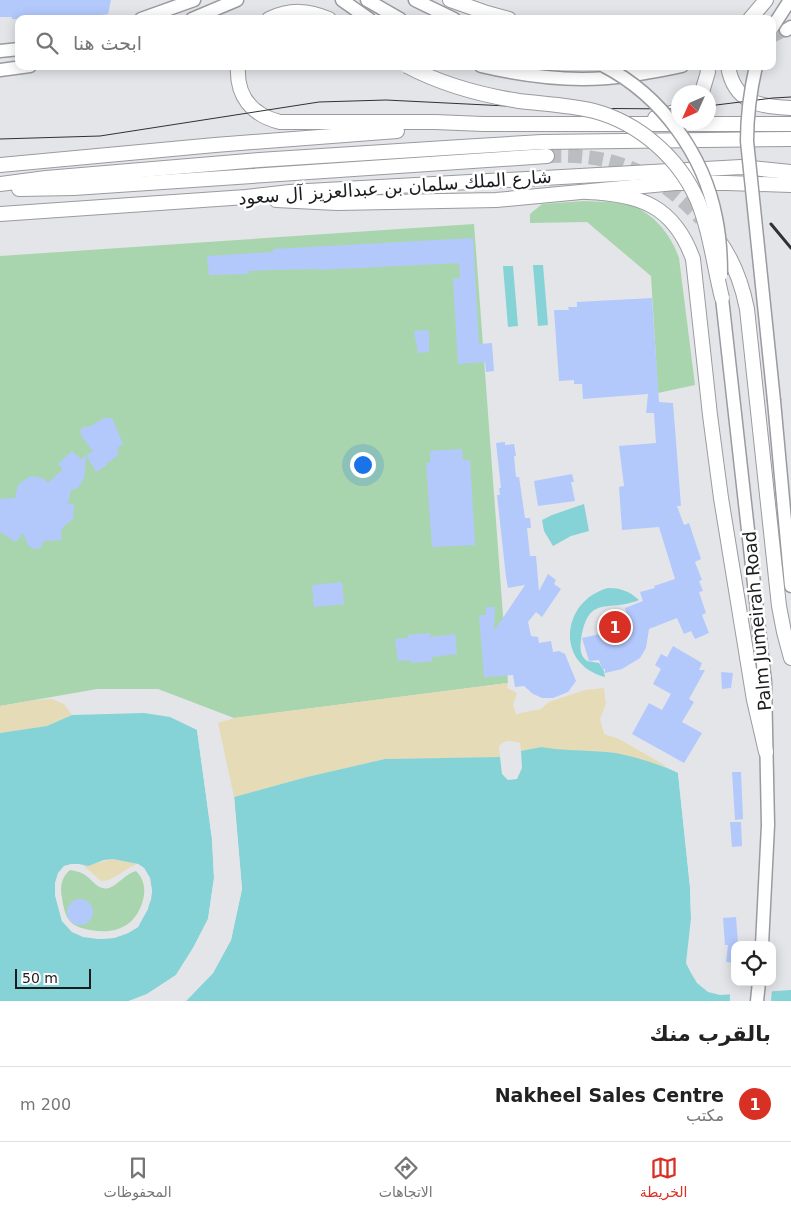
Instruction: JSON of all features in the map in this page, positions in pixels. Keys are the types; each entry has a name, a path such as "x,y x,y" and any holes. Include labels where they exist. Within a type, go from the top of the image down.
{"main road":[{"path":"152,15 194,0"},
{"path":"201,15 237,0"},
{"path":"342,0 363,15"},
{"path":"366,0 393,15"},
{"path":"415,0 446,15"},
{"path":"450,0 494,15"},
{"path":"753,15 766,0"},
{"path":"776,22 790,0"},
{"path":"279,15 287,12 308,12 317,15"},
{"path":"0,51 15,49"},
{"path":"0,70 15,68"},
{"path":"238,70 238,85 247,103 262,116 280,122 791,124"},
{"path":"416,70 435,79 496,96 596,112 626,124 655,143 679,169 696,199 702,215 722,298"},
{"path":"503,70 536,76 594,79 659,70"},
{"name":"Palm Jumeirah Road","path":"611,70 654,102 679,131 699,164 717,219 720,238 722,298 765,682 767,862 762,941"},
{"path":"704,85 708,70"},
{"path":"729,70 732,82 750,101 763,106 791,108"},
{"path":"755,70 748,107 748,141 791,586"},
{"path":"617,124 661,117 671,113"},
{"path":"0,165 215,145 483,124"},
{"name":"شارع الملك سلمان بن عبدالعزيز آل سعود","path":"0,186 62,177 250,161 542,142 791,139"},
{"path":"0,186 74,188 547,156"},
{"name":"شارع الملك سلمان بن عبدالعزيز آل سعود","path":"0,214 300,192 722,168 741,167 791,172"},
{"path":"246,197 337,203 496,200 675,183 791,186"},
{"path":"587,192 617,193 629,196 660,211 684,238 693,259 715,457 751,683 766,752"},
{"path":"701,219 720,242 734,267 747,309 779,606 791,658"},
{"path":"757,1001 759,986"}],"green space":[{"path":"584,201 630,205 647,214 667,233 679,258 695,385 658,393 651,276 587,222 530,223 530,214 542,204"},
{"path":"474,224 508,683 234,718 158,689 97,689 0,706 0,256"},
{"path":"70,870 83,874 99,887 105,889 112,887 128,874 136,871 144,884 143,900 140,909 130,922 116,930 99,931 78,927 69,920 65,913 61,890 63,879"}],"sand":[{"path":"508,683 507,688 517,693 513,705 516,714 541,709 549,702 585,690 604,688 606,704 600,719 604,734 619,739 668,767 609,752 561,751 541,747 521,751 520,743 509,741 499,746 500,757 385,759 307,777 234,797 218,723 234,718"},
{"path":"52,699 64,704 72,715 47,726 0,733 0,706"},
{"path":"113,859 138,864 111,879 101,881 84,866"}],"water":[{"path":"533,265 543,265 548,325 538,326"},
{"path":"503,266 513,266 518,326 508,327"},
{"path":"584,504 589,531 571,536 553,546 544,531 542,520"},
{"path":"608,588 625,591 639,600 628,604 601,607 594,610 584,625 581,643 582,654 587,661 599,663 605,677 589,670 578,659 572,647 570,633 573,618 581,606 592,595"},
{"path":"144,713 170,717 197,730 212,839 214,878 208,919 176,975 147,994 129,1001 0,1001 0,733 47,726 72,715","holes":["113,859 138,864 144,868 150,878 152,891 151,900 138,927 114,938 98,939 72,932 62,921 55,895 55,883 64,866 79,864 88,866"]},
{"path":"541,747 614,753 663,766 678,773 690,887 691,918 686,963 697,983 708,992 720,995 791,990 791,1001 186,1001 213,973 231,940 242,889 234,797 307,777 385,759 500,757 502,774 508,780 517,779 522,768 521,751"}],"pier":[{"path":"198,728 214,839 217,878 210,919 195,949 177,977 148,997 129,1001 147,994 176,975 208,919 214,878 212,839"},
{"path":"678,773 680,774 693,886 693,917 691,918 690,887"},
{"path":"234,795 242,889 231,940 213,973 186,1001 183,1001 210,972 228,939 240,889 232,797"},
{"path":"79,864 86,869 71,866 65,868 58,883 59,906 64,919 73,930 98,937 127,931 136,925 146,908 149,891 148,879 142,870 133,866 138,864 144,868 150,878 152,891 148,909 138,927 114,938 98,939 83,937 72,932 62,921 55,895 55,883 58,873 64,866"},
{"path":"772,989 771,1001 730,1001 730,992"}],"building":[{"path":"0,0 111,0 108,14 15,15 15,19 12,19 12,17 0,17"},
{"path":"473,238 479,344 492,343 494,371 486,372 485,362 458,364 453,279 460,278 459,263 318,270 248,271 249,274 209,275 207,256 273,252 273,249"},
{"path":"652,298 659,402 673,403 681,506 677,506 684,525 689,523 701,559 695,562 702,580 699,581 703,591 699,592 706,613 702,615 709,633 695,639 691,631 684,634 677,618 649,629 646,648 640,658 622,669 605,673 605,669 602,669 599,660 589,661 582,638 609,632 608,624 629,621 625,608 643,601 640,592 675,579 659,527 622,530 619,487 624,486 619,446 656,443 654,413 646,413 648,394 583,399 582,384 574,384 574,380 559,381 554,310 569,310 568,307 577,307 577,302"},
{"path":"429,330 429,352 418,353 414,331"},
{"path":"104,418 112,418 123,444 117,448 119,454 96,472 86,455 93,451 82,437 80,431 83,427 91,426"},
{"path":"505,442 505,445 514,444 516,477 519,477 525,518 530,518 531,528 527,528 530,556 536,556 539,591 548,574 556,580 554,584 561,589 542,617 536,612 528,622 531,636 538,637 539,643 551,641 553,652 559,651 565,654 576,681 568,692 553,698 542,698 533,694 524,686 515,687 513,675 484,677 479,615 486,615 486,607 495,607 494,631 525,585 508,588 506,577 497,495 500,495 499,488 501,488 496,443"},
{"path":"462,449 463,460 470,460 475,545 432,547 426,463 430,463 430,451"},
{"path":"72,451 81,459 86,456 84,478 78,488 71,490 68,504 74,504 73,519 62,528 61,540 44,541 40,548 33,549 28,545 23,533 16,542 0,532 0,499 15,498 18,485 30,476 43,478 48,483 63,469 58,464"},
{"path":"572,474 574,482 571,482 575,501 538,506 534,481"},
{"path":"342,582 344,604 314,607 312,585"},
{"path":"430,633 430,637 455,634 457,654 432,657 432,661 411,663 410,660 398,661 395,639 408,638 408,635"},
{"path":"673,646 702,663 699,670 705,670 689,699 694,702 682,722 702,733 684,763 632,734 649,703 662,710 671,694 653,684 661,669 655,665 661,654 667,657"},
{"path":"721,672 733,673 731,688 722,689"},
{"path":"732,772 741,772 743,819 735,820"},
{"path":"730,822 741,822 742,846 732,847"},
{"path":"80,899 89,903 93,912 89,921 80,925 71,921 67,912 71,903"},
{"path":"736,917 738,941 731,941 731,963 726,962 728,945 725,945 723,918"}],"tunnel":[{"path":"776,35 786,30"},
{"path":"547,156 593,158 632,168 667,188 701,219"}],"tram line":[{"path":"716,105 791,97"},
{"path":"0,139 100,136 319,102 386,100 547,108 671,109"}],"railway":[{"path":"771,224 791,248"}],"place":[{"name":"Nakheel Sales Centre","path":"615,627"}]}
